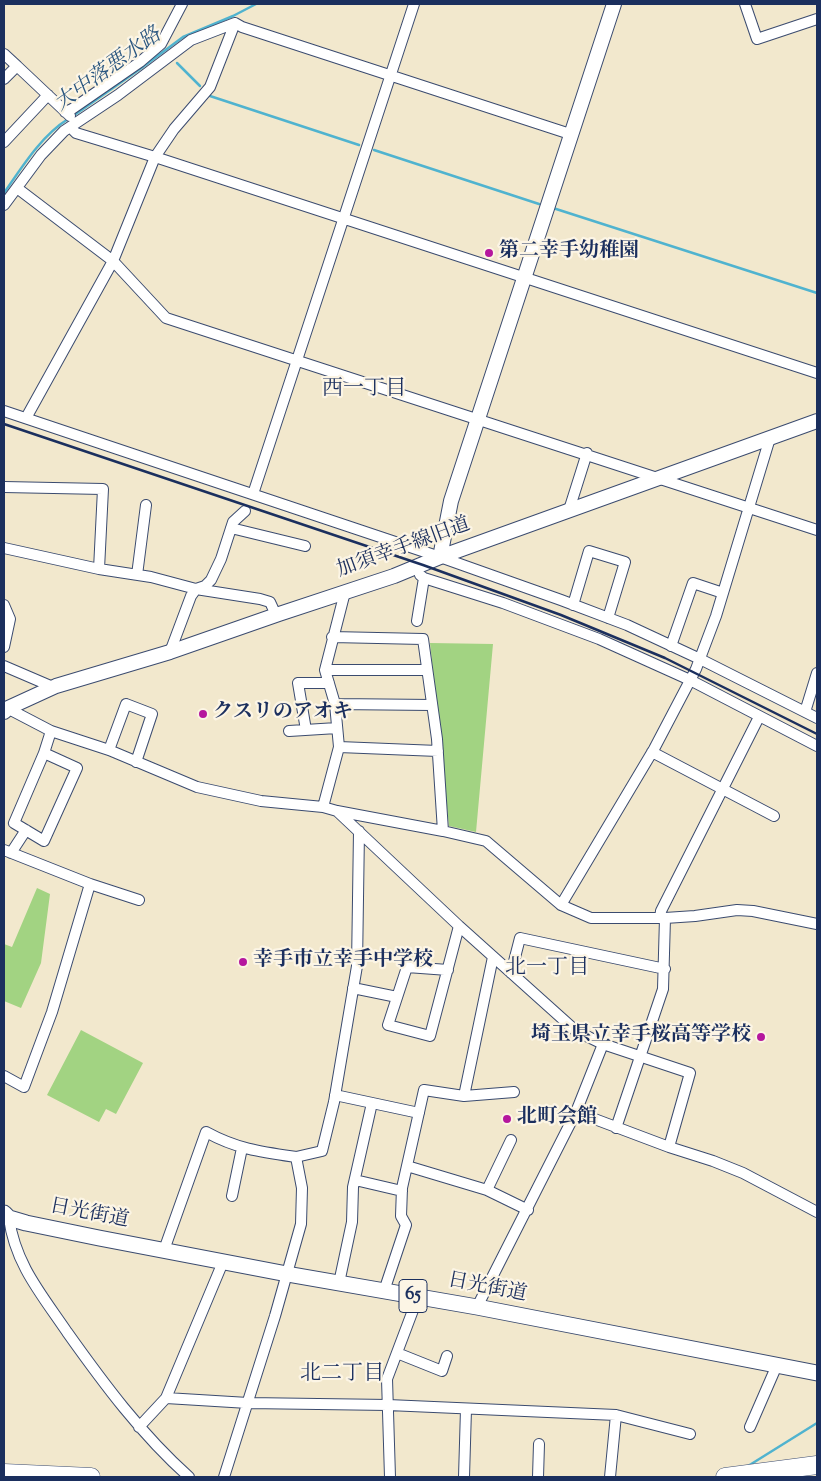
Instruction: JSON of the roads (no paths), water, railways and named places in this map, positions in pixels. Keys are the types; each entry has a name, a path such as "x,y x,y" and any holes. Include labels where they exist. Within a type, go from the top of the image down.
{"highway":[{"path":"725,1477 817,1465"},
{"path":"4,1473 91,1477"}],"main road":[{"name":"日光街道","path":"6,1216 26,1223 223,1262 477,1307 817,1373"}],"street":[{"path":"4,205 41,155 64,131 70,119 72,109 140,62 161,44 182,4"},
{"path":"254,494 414,4"},
{"path":"440,557 451,501 614,4"},
{"path":"745,4 757,39 817,18"},
{"path":"70,119 118,95 191,40 235,23"},
{"path":"235,23 242,27 570,134"},
{"path":"26,418 113,261 155,157 174,129 210,87 235,23"},
{"path":"4,54 48,95 70,119 76,133 155,157 817,373"},
{"path":"4,79 17,66"},
{"path":"4,142 48,95"},
{"path":"17,188 113,261 166,318 587,453 817,530"},
{"path":"4,411 440,557 608,618 700,659 817,718"},
{"name":"加須幸手線旧道","path":"5,709 53,687 170,652 276,614 412,570 440,557 817,421"},
{"path":"561,905 652,752 700,659 723,593 770,438"},
{"path":"569,510 587,453"},
{"path":"4,487 103,489 99,569"},
{"path":"137,575 146,505"},
{"path":"170,652 190,596 196,589 205,586 216,571 233,522 245,511"},
{"path":"231,528 305,546"},
{"path":"4,548 196,589 270,602 276,614"},
{"path":"573,605 589,551 625,562 608,618"},
{"path":"412,570 424,578 503,603 573,629 690,680 817,746"},
{"path":"417,622 424,578"},
{"path":"672,646 693,583 723,593"},
{"path":"323,807 339,747 335,704 326,670 332,637 345,592"},
{"path":"4,604 10,619 4,647"},
{"path":"332,637 423,639 438,751 443,831"},
{"path":"4,666 53,687"},
{"path":"326,670 426,670"},
{"path":"805,712 817,673"},
{"path":"306,730 298,683 329,683"},
{"path":"109,750 126,704 152,714 136,762"},
{"path":"335,704 432,705"},
{"path":"5,709 51,731 109,750 197,787 260,801 323,807 486,841 561,905 591,918 663,918 737,910 817,924"},
{"path":"616,1128 663,989 665,969 662,912 721,789 759,717"},
{"path":"289,731 337,728"},
{"path":"44,753 77,768 44,841 14,823 44,753 51,731"},
{"path":"339,747 438,751"},
{"path":"652,752 774,816"},
{"path":"337,811 459,926 576,1031 603,1044 690,1072 669,1147"},
{"path":"26,830 7,852 90,884 139,900"},
{"path":"164,1250 206,1132 242,1148 296,1157 322,1151 336,1095 357,966 359,831"},
{"path":"4,1076 24,1087 52,1012 90,884"},
{"path":"448,970 407,967 388,1025 430,1036 448,970 459,926"},
{"path":"511,973 520,938 665,969"},
{"path":"464,1096 493,957"},
{"path":"353,988 397,997"},
{"path":"477,1307 528,1210 576,1112 603,1044"},
{"path":"384,1292 406,1225 401,1216 402,1191 424,1090 464,1096 514,1092"},
{"path":"336,1095 419,1113"},
{"path":"339,1283 352,1222 354,1180 372,1103"},
{"path":"576,1112 669,1147 713,1161 743,1174 817,1212"},
{"path":"487,1190 511,1140"},
{"path":"232,1196 242,1148"},
{"path":"224,1477 301,1224 302,1188 296,1157"},
{"path":"407,1166 487,1190 528,1210"},
{"path":"354,1180 402,1191"},
{"path":"6,1216 15,1248 36,1289 90,1364 139,1427 161,1452 189,1477"},
{"path":"139,1427 166,1398 223,1262"},
{"path":"390,1477 387,1379 418,1297"},
{"path":"397,1353 442,1371 447,1356"},
{"path":"750,1427 777,1365"},
{"path":"166,1398 248,1403 388,1405 616,1415 690,1434"},
{"path":"464,1477 466,1409"},
{"path":"610,1477 616,1415"},
{"path":"538,1477 539,1444"}],"waterway":[{"name":"大中落悪水路","path":"73,116 183,37 256,4"},
{"path":"177,63 200,86"},
{"path":"210,96 359,145"},
{"name":"大中落悪水路","path":"4,193 41,143 68,119"},
{"path":"374,150 539,204"},
{"path":"553,208 817,293"},
{"path":"748,1466 817,1423"}],"railway":[{"path":"4,424 423,565 561,615 665,658 817,734"}],"place":[{"name":"第二幸手幼稚園","path":"489,253"},
{"name":"クスリのアオキ","path":"203,714"},
{"name":"幸手市立幸手中学校","path":"243,962"},
{"name":"埼玉県立幸手桜高等学校","path":"761,1037"},
{"name":"北町会館","path":"507,1119"}],"district":[{"name":"西一丁目","path":"364,390"},
{"name":"北一丁目","path":"547,969"},
{"name":"北二丁目","path":"342,1375"}]}
